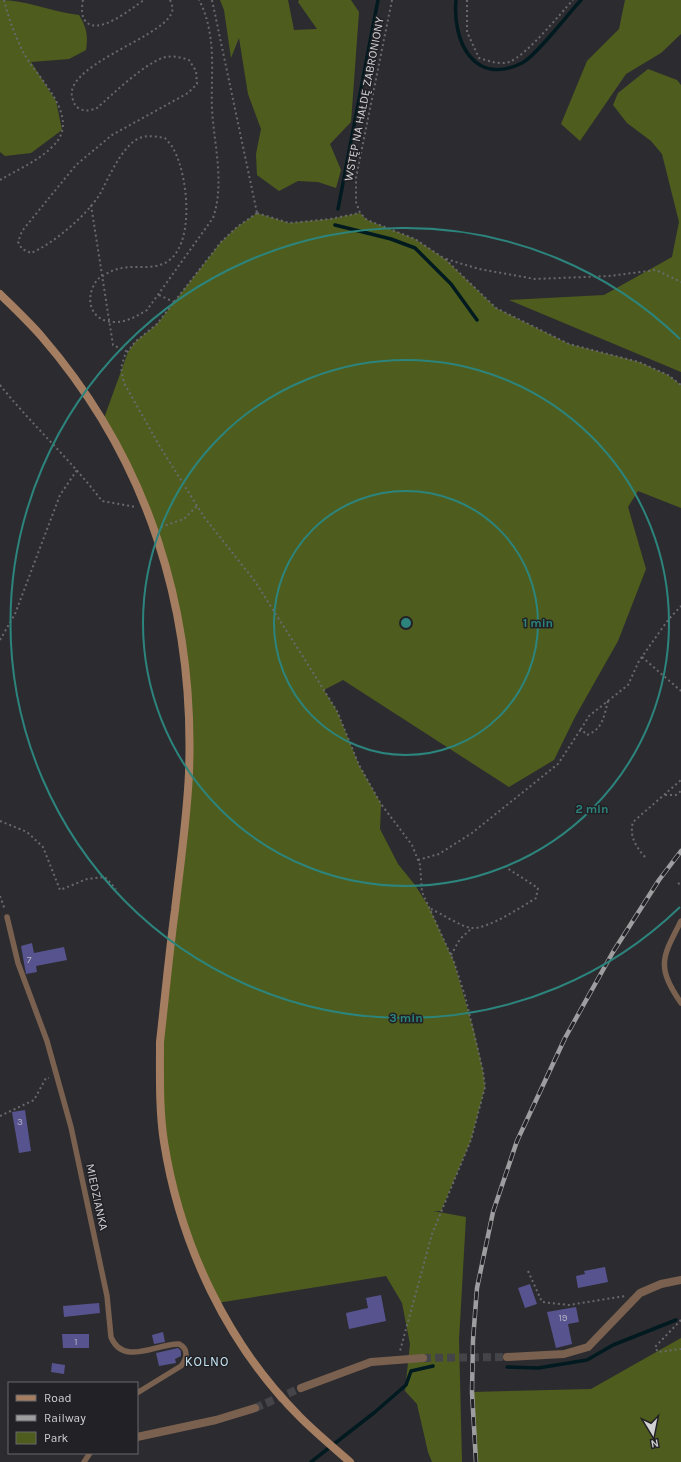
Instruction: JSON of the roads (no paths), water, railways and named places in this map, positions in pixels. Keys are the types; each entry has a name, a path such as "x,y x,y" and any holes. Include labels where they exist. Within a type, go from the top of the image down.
{"main road":[{"path":"0,294 42,337 77,382 122,455 147,507 155,528 172,584 180,620 186,668 190,727 185,823 160,1042 160,1100 164,1141 184,1226 203,1276 214,1299 231,1328 262,1373 300,1417 350,1462"}],"street":[{"path":"507,1357 564,1354 588,1347 640,1293 661,1284 681,1280"},
{"path":"301,1388 371,1362 423,1358"},
{"path":"138,1437 216,1420 255,1408"}],"lane":[{"name":"MIEDZIANKA","path":"7,917 18,963 48,1041 58,1078 76,1152 107,1296 111,1337 118,1348 129,1352 155,1350 179,1344 185,1348 185,1361 181,1366 138,1392"},
{"path":"681,921 665,952 664,967 667,979 681,1003"}],"waterway":[{"path":"338,209 378,0"},
{"path":"456,0 458,31 462,44 470,56 479,64 491,69 505,69 522,63 528,59 581,0"},
{"path":"335,225 391,239 415,248 451,284 477,320"},
{"path":"507,1367 538,1368 587,1360 613,1345 676,1320"},
{"path":"311,1462 375,1412 406,1385 411,1371 433,1366"}],"tunnel":[{"path":"423,1358 507,1357"},
{"path":"255,1408 301,1388"}],"railway":[{"path":"476,1462 472,1392 473,1340 477,1288 493,1212 517,1141 565,1038 613,952 659,880 681,851"}],"district":[{"name":"KOLNO","path":"207,1361"}]}
